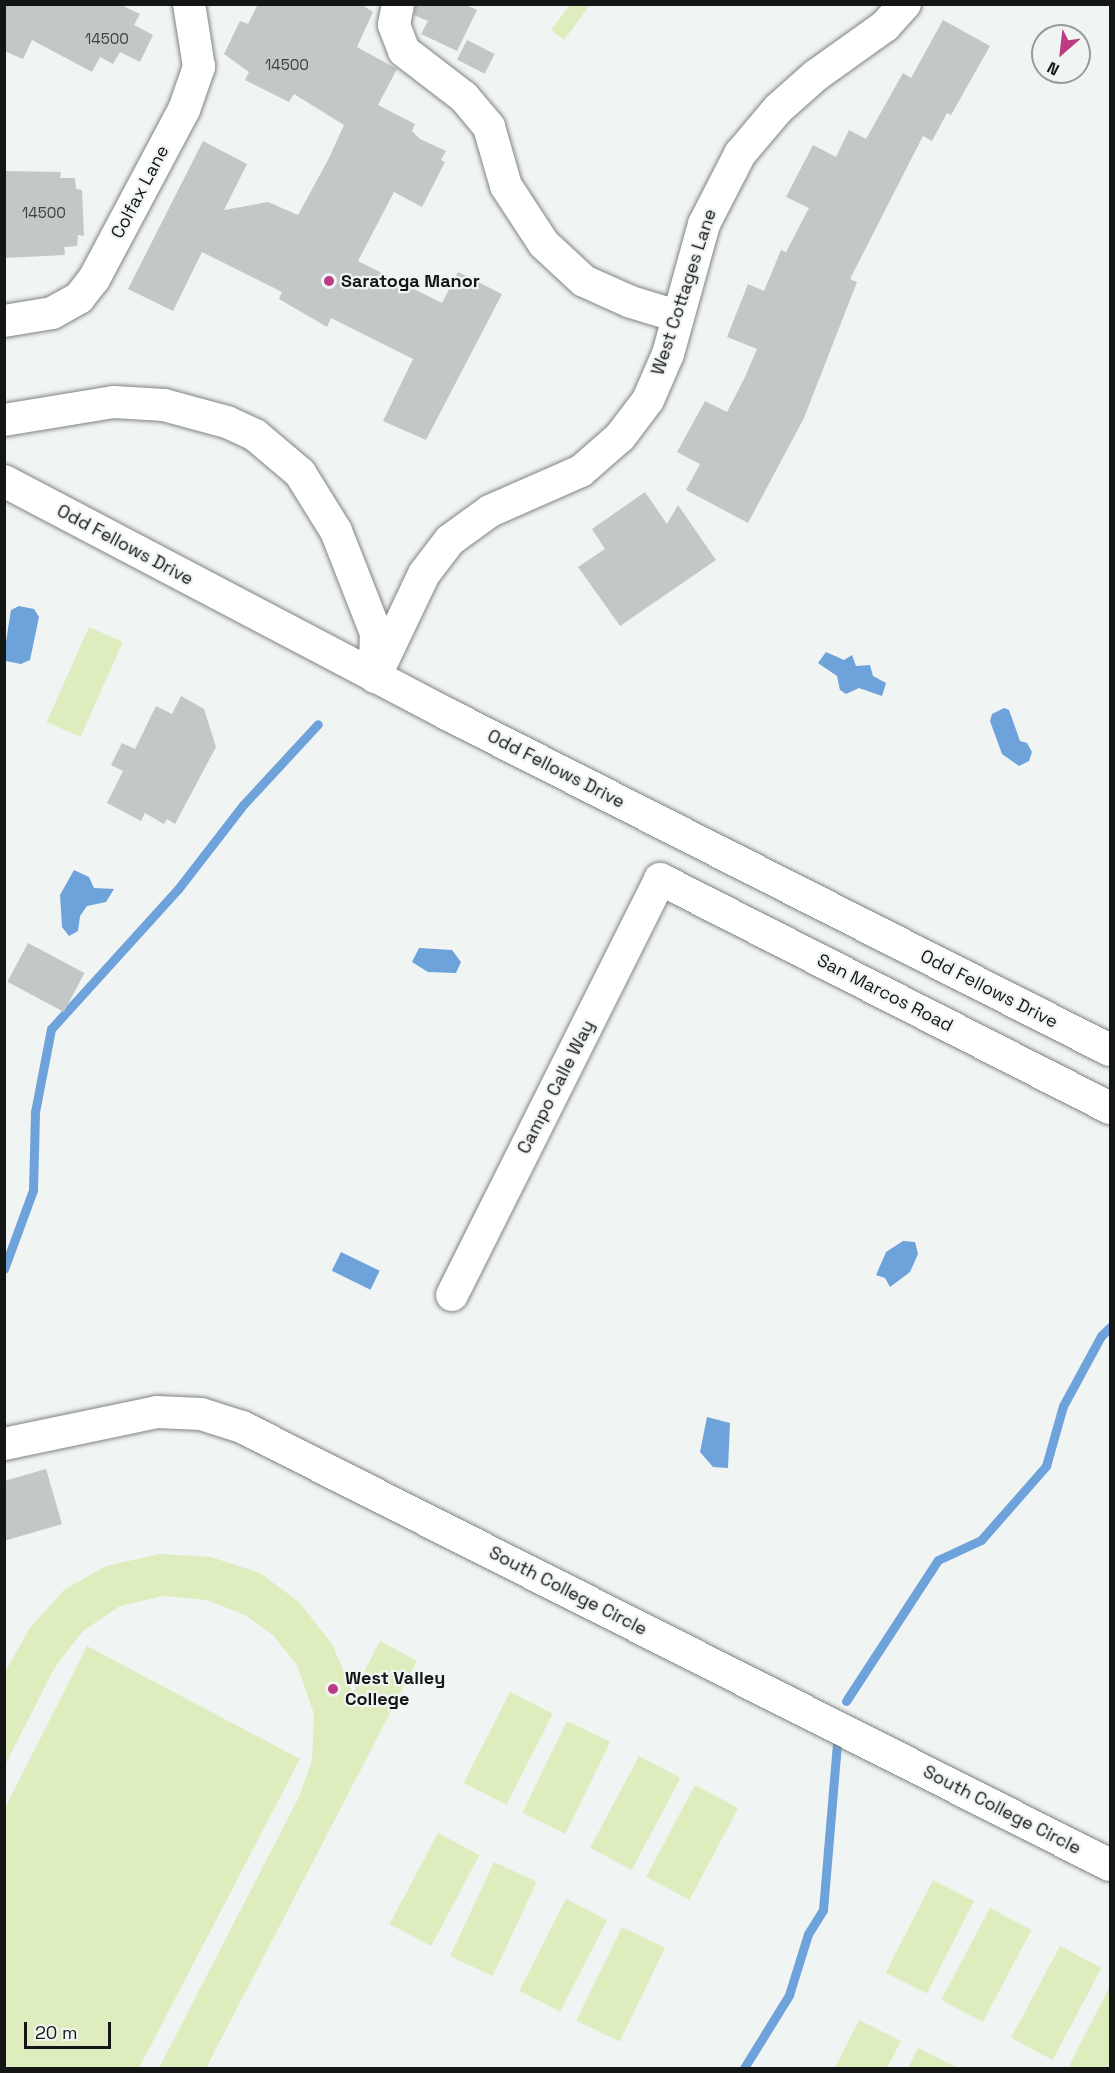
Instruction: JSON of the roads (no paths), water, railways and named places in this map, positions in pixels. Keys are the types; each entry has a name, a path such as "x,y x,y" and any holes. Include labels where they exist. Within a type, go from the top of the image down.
{"street":[{"name":"Colfax Lane","path":"4,321 52,313 79,298 94,279 184,110 199,67 189,4"},
{"path":"398,4 394,25 404,51 464,97 489,127 506,186 544,244 584,281 631,302 677,316"},
{"name":"West Cottages Lane","path":"375,677 424,574 450,540 490,511 581,471 620,437 648,400 668,354 708,214 740,154 778,109 815,76 885,26 905,4"},
{"path":"4,420 114,402 164,405 227,422 255,435 300,473 336,531 376,633 375,677"},
{"name":"Odd Fellows Drive","path":"4,481 375,677 1110,1050"},
{"name":"San Marcos Road","path":"660,879 1110,1108"},
{"name":"Campo Calle Way","path":"452,1295 660,879"},
{"name":"South College Circle","path":"4,1444 158,1412 201,1414 242,1427 1110,1865"}],"water":[{"path":"19,606 34,609 39,617 30,660 21,664 6,661 4,654 11,610"},
{"path":"826,652 844,660 852,655 856,666 870,665 873,676 886,683 882,696 859,688 846,694 840,690 837,676 818,663"},
{"path":"1004,708 1009,710 1020,741 1027,743 1032,752 1029,761 1019,766 1002,754 990,721 992,714"},
{"path":"74,870 89,877 94,888 114,889 106,902 87,906 80,916 78,931 69,936 62,927 60,895"},
{"path":"419,948 452,950 461,962 456,973 428,972 412,962"},
{"path":"903,1241 915,1242 918,1254 910,1272 890,1287 885,1278 876,1275 886,1252"},
{"path":"341,1252 380,1271 370,1290 332,1271"},
{"path":"707,1417 730,1423 728,1468 713,1467 700,1452"}],"waterway":[{"path":"4,1269 33,1190 35,1112 51,1029 178,889 243,805 318,724"},
{"path":"846,1701 938,1560 981,1540 1046,1466 1063,1406 1101,1336 1110,1327"},
{"path":"744,2068 789,1995 808,1934 823,1910 837,1744"}],"place":[{"name":"Saratoga Manor","path":"329,281"},
{"name":"West Valley College","path":"333,1689"}]}
